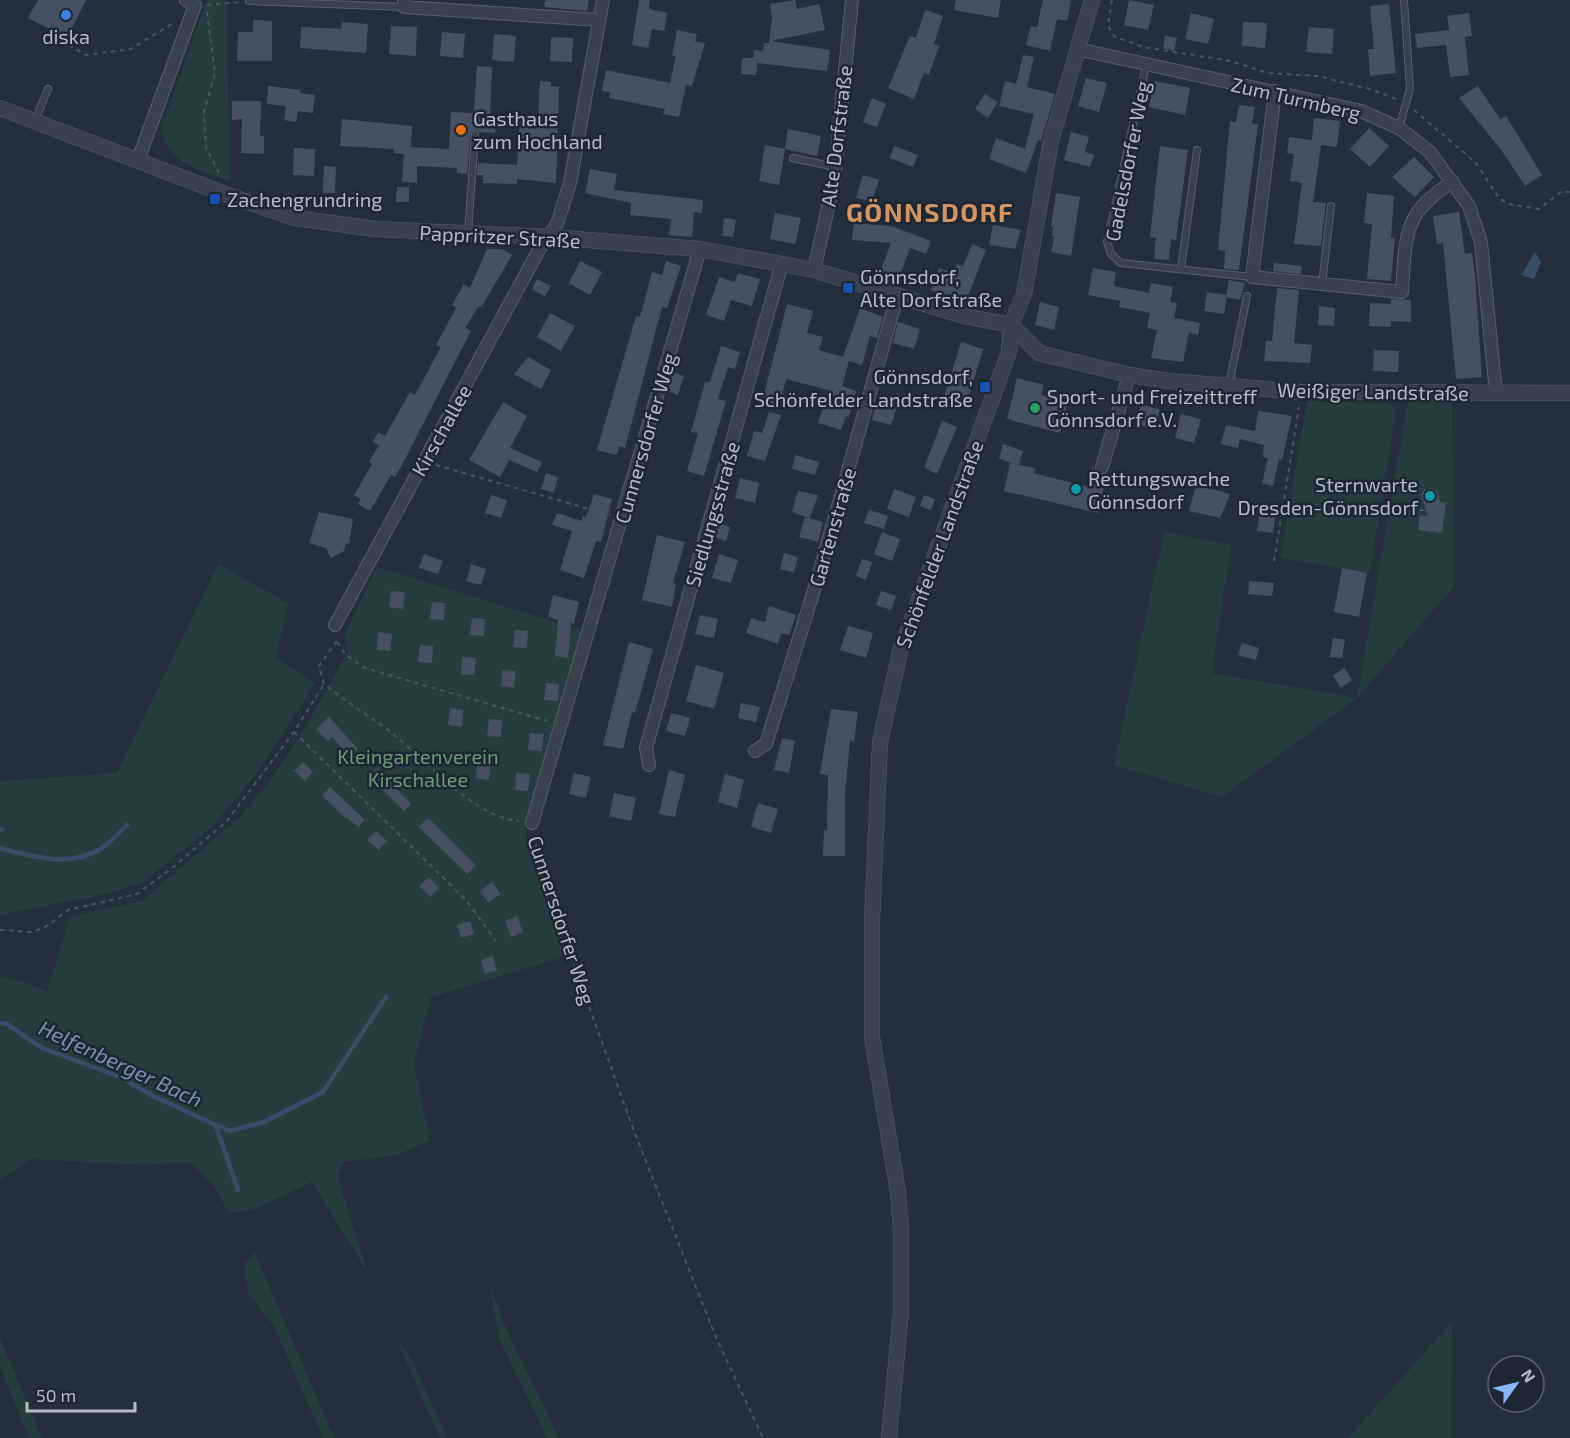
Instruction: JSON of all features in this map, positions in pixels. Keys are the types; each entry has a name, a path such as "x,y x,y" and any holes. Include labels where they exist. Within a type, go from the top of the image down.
{"street":[{"name":"Kirschallee","path":"335,625 540,248 550,237 570,183 603,0"},
{"name":"Alte Dorfstraße","path":"814,270 835,167 852,0"},
{"name":"Schönfelder Landstraße","path":"890,1438 901,1311 901,1233 898,1192 872,1037 872,921 876,788 880,742 888,697 900,652 1009,352 1011,325 1024,294 1051,141 1092,0"},
{"path":"138,160 193,2"},
{"path":"404,3 599,20"},
{"name":"Zum Turmberg","path":"1077,49 1146,66 1275,91 1361,111 1399,128 1430,152 1454,182 1469,206 1481,242 1496,393"},
{"path":"1252,277 1275,91"},
{"name":"Pappritzer Straße","path":"0,108 230,196 295,218 328,224 550,237 699,249 814,270 964,316 1011,325"},
{"name":"Gadelsdorfer Weg","path":"1252,277 1402,292 1406,237 1417,209 1432,195 1454,182"},
{"name":"Cunnersdorfer Weg","path":"532,822 699,249"},
{"name":"Siedlungsstraße","path":"649,765 646,748 782,263"},
{"name":"Gartenstraße","path":"755,751 766,744 815,587 897,297"},
{"name":"Weißiger Landstraße","path":"1011,325 1039,353 1129,375 1301,392 1570,393"},
{"path":"1102,467 1129,375"}],"lane":[{"path":"1399,128 1410,89 1404,0"},
{"path":"249,1 404,3"},
{"name":"Gadelsdorfer Weg","path":"1146,66 1107,242 1111,254 1121,262 1252,277"},
{"path":"35,121 48,89"},
{"path":"468,233 475,134"},
{"path":"1181,269 1197,150"},
{"path":"793,158 835,167"},
{"path":"1322,284 1331,206"},
{"path":"1228,385 1247,296"}],"path":[{"path":"1112,0 1108,26 1115,37 1150,48 1231,61 1267,73 1318,76 1382,93 1407,105 1476,163 1499,198 1508,204 1539,209 1562,191 1570,192"},
{"path":"230,196 206,148 204,112 215,73 206,5 249,1"},
{"path":"69,45 86,55 131,49 175,21"},
{"path":"1274,561 1301,392"},
{"path":"425,462 622,519"},
{"path":"1384,508 1432,511"},
{"path":"335,625 337,641 346,655 365,668 561,725"},
{"path":"337,641 319,666 324,684 384,728 474,803 504,819 532,822"},
{"path":"0,930 31,932 44,928 68,910 138,894 226,822 294,732 324,684"},
{"path":"294,732 466,900 496,942"},
{"name":"Cunnersdorfer Weg","path":"532,822 533,842 634,1131 715,1335 763,1438"}],"green space":[{"path":"207,0 226,0 230,181 196,169 176,157 169,150 162,127"},
{"path":"1452,400 1454,586 1357,698 1408,401"},
{"path":"1307,401 1389,403 1396,409 1370,573 1281,558"},
{"path":"1164,532 1231,545 1212,673 1357,698 1222,797 1114,765"},
{"path":"218,564 288,603 276,657 315,684 254,776 213,826 142,883 105,894 0,915 0,781 117,773"},
{"name":"Kleingartenverein Kirschallee","path":"377,567 581,630 528,814 526,838 539,867 567,956 431,997 414,1064 430,1140 397,1155 343,1162 337,1176 368,1273 312,1182 254,1209 229,1213 212,1183 189,1162 144,1165 32,1159 0,1179 0,976 31,984 47,992 70,917 142,901 240,817 266,786 299,738 348,651 344,636"},
{"path":"255,1253 334,1438 323,1438 274,1326 248,1293 244,1264"},
{"path":"490,1287 510,1338 559,1438 547,1438 499,1339"},
{"path":"1452,1322 1451,1438 1348,1438"},
{"path":"0,1338 42,1438 29,1438 0,1367"},
{"path":"396,1338 413,1362 447,1438 440,1438"}],"water":[{"path":"1535,252 1541,262 1534,279 1521,275"}],"building":[{"path":"38,0 86,0 67,38 28,18"},
{"path":"545,0 589,0 587,11 544,7"},
{"path":"639,0 650,0 649,9 667,13 664,31 652,29 648,48 632,45"},
{"path":"795,0 797,9 819,4 825,30 771,41 830,50 827,71 757,63 756,75 741,74 742,58 753,58 754,50 763,51 764,43 769,43 772,17 770,4"},
{"path":"956,0 1001,0 998,18 954,10"},
{"path":"1043,0 1071,0 1067,21 1057,19 1050,51 1026,45 1031,26 1037,27"},
{"path":"1129,0 1154,5 1148,30 1124,25"},
{"path":"1389,4 1396,73 1370,76 1368,49 1374,49 1370,6"},
{"path":"925,10 943,16 934,44 939,46 929,75 924,73 914,99 888,88 910,36 916,38"},
{"path":"1191,13 1214,19 1208,44 1185,39"},
{"path":"1469,13 1472,36 1465,37 1469,75 1450,77 1446,45 1417,48 1415,34 1449,30 1447,16"},
{"path":"253,20 272,21 272,61 237,61 238,32 253,32"},
{"path":"342,22 368,24 366,53 300,48 301,27 341,29"},
{"path":"1243,22 1267,23 1265,48 1242,46"},
{"path":"391,26 417,27 416,56 389,54"},
{"path":"1309,27 1334,29 1332,54 1306,52"},
{"path":"677,30 697,34 695,41 705,43 692,86 686,85 679,117 663,114 665,109 609,98 610,92 602,91 606,70 670,83 676,56 672,56"},
{"path":"442,32 465,34 463,58 440,56"},
{"path":"494,34 516,36 514,62 492,60"},
{"path":"1165,35 1177,38 1174,51 1163,48"},
{"path":"551,37 573,38 572,62 550,61"},
{"path":"1023,55 1034,57 1027,87 1055,94 1041,141 1038,140 1026,173 989,159 996,138 1025,149 1034,114 999,106 1005,81 1016,84"},
{"path":"477,66 492,67 490,119 496,120 495,133 480,132 476,129 471,131 467,174 457,173 457,168 417,166 417,183 402,182 404,154 394,153 394,149 340,146 342,119 412,126 411,147 449,149 451,112 474,113"},
{"path":"1086,78 1107,83 1099,112 1078,106"},
{"path":"540,81 551,82 551,86 559,87 556,183 517,179 517,184 483,183 483,175 477,175 478,163 517,165 520,118 538,120"},
{"path":"1154,81 1190,88 1185,115 1149,107"},
{"path":"268,86 301,90 300,93 315,95 313,113 298,111 296,122 284,120 286,106 267,104"},
{"path":"1478,86 1500,119 1506,116 1542,175 1525,186 1502,151 1459,98"},
{"path":"985,94 998,102 988,118 975,109"},
{"path":"872,98 886,104 877,127 863,122"},
{"path":"232,101 261,101 260,136 264,136 264,154 241,153 242,119 232,120"},
{"path":"1239,105 1255,107 1252,124 1258,124 1239,270 1224,269 1225,251 1218,250 1230,121 1236,122"},
{"path":"1314,118 1340,121 1337,147 1321,145 1313,202 1326,203 1321,246 1294,244 1302,183 1290,181 1294,154 1287,153 1289,137 1312,140"},
{"path":"1369,128 1389,146 1370,167 1350,149"},
{"path":"788,129 821,136 817,156 785,149"},
{"path":"1071,132 1089,137 1085,152 1094,155 1090,167 1064,160"},
{"path":"765,145 785,149 779,185 759,181"},
{"path":"894,146 918,155 913,167 890,158"},
{"path":"1160,146 1188,150 1176,240 1171,239 1169,260 1154,259 1156,238 1150,237"},
{"path":"294,148 315,149 314,176 293,175"},
{"path":"1414,157 1434,177 1415,197 1392,177"},
{"path":"324,166 336,167 335,193 323,193"},
{"path":"590,169 617,174 614,190 703,200 702,213 694,212 692,237 669,235 671,219 630,215 631,203 585,193"},
{"path":"863,175 879,180 872,202 856,198"},
{"path":"397,187 409,187 409,202 396,202"},
{"path":"1056,193 1080,197 1071,256 1051,252 1054,237 1051,226"},
{"path":"1367,193 1394,196 1391,238 1395,238 1391,281 1367,279 1372,224 1364,223"},
{"path":"1459,212 1465,254 1472,253 1482,377 1456,379 1443,243 1437,244 1433,216"},
{"path":"775,213 801,218 795,244 770,239"},
{"path":"724,218 736,220 733,237 722,236"},
{"path":"854,223 891,226 931,241 926,254 910,248 899,278 880,272 891,243 852,240"},
{"path":"993,225 1021,230 1015,249 989,245"},
{"path":"972,244 986,250 965,304 931,290 939,268 953,273 957,264 963,266"},
{"path":"487,249 502,249 512,255 482,306 478,307 465,328 471,331 402,465 395,477 391,475 370,511 358,504 361,499 354,495 372,464 369,462 379,445 373,442 378,432 385,436 410,392 415,395 441,347 436,345 456,308 452,305 464,284 470,288"},
{"path":"580,261 602,272 590,295 569,283"},
{"path":"666,261 681,266 667,308 662,307 625,448 619,446 617,455 597,450 636,316 640,317 652,272 662,275"},
{"path":"1274,263 1302,266 1301,274 1273,271"},
{"path":"1093,268 1116,272 1114,286 1149,293 1151,283 1173,287 1170,302 1177,303 1174,318 1200,323 1198,335 1189,333 1183,362 1151,358 1157,330 1147,328 1150,313 1119,307 1120,301 1088,295"},
{"path":"738,273 760,279 752,306 731,300 724,321 706,315 719,277 735,282"},
{"path":"537,279 551,286 545,296 532,289"},
{"path":"1229,280 1245,283 1240,300 1226,297"},
{"path":"1277,288 1299,290 1294,343 1312,345 1310,363 1264,361 1266,341 1272,341"},
{"path":"1207,292 1227,295 1224,314 1204,311"},
{"path":"1391,299 1411,300 1411,322 1391,321 1391,327 1369,326 1370,303 1391,304"},
{"path":"1040,302 1059,307 1054,330 1035,325"},
{"path":"787,304 813,311 807,333 823,337 819,350 843,357 860,308 883,317 877,338 870,336 862,365 849,361 842,386 856,391 849,417 846,416 841,430 818,423 828,390 786,379 779,407 762,402"},
{"path":"1319,306 1335,308 1334,326 1318,325"},
{"path":"550,313 575,326 561,351 537,337"},
{"path":"898,322 920,329 914,349 893,343"},
{"path":"961,342 983,349 967,403 944,397"},
{"path":"721,346 740,352 735,369 728,367 718,399 726,401 704,476 687,471 698,433 691,432 705,382 710,382"},
{"path":"1374,350 1399,351 1398,372 1373,371"},
{"path":"528,357 551,370 541,389 514,374"},
{"path":"672,372 684,376 678,395 667,391"},
{"path":"1017,378 1044,385 1041,395 1068,402 1060,433 1007,419"},
{"path":"879,397 898,403 891,425 872,420"},
{"path":"503,402 527,416 510,448 542,462 537,472 509,460 500,477 469,460"},
{"path":"1141,404 1160,410 1155,429 1136,424"},
{"path":"1258,411 1292,416 1282,460 1279,459 1273,486 1262,483 1268,458 1263,457 1264,445 1240,439 1238,448 1221,444 1226,425 1255,431"},
{"path":"769,412 781,415 765,461 747,456 754,431 762,433"},
{"path":"1181,414 1201,419 1194,443 1175,438"},
{"path":"942,421 957,427 937,474 924,468"},
{"path":"1003,444 1023,451 1019,465 999,459"},
{"path":"795,455 819,462 815,475 792,469"},
{"path":"1010,463 1035,468 1034,473 1088,487 1092,467 1099,475 1107,473 1098,513 1004,491"},
{"path":"546,473 558,477 554,493 541,489"},
{"path":"740,478 759,483 755,503 735,498"},
{"path":"1196,485 1230,494 1220,518 1189,511"},
{"path":"1432,488 1437,491 1440,502 1446,503 1442,533 1418,530 1420,515 1428,516 1421,495 1424,490"},
{"path":"894,489 916,497 909,517 887,509"},
{"path":"798,491 818,495 810,518 792,512"},
{"path":"594,494 612,499 601,542 596,541 584,578 560,570 572,531 552,525 557,513 582,521 583,516 586,517"},
{"path":"491,495 507,500 501,518 485,513"},
{"path":"924,495 935,499 931,510 920,506"},
{"path":"1260,509 1276,512 1273,533 1257,531"},
{"path":"869,510 888,516 884,529 864,523"},
{"path":"319,512 353,519 349,544 346,543 344,551 331,558 326,548 309,543"},
{"path":"805,517 823,522 818,542 799,537"},
{"path":"718,523 730,527 726,541 714,537"},
{"path":"882,532 900,539 892,561 874,554"},
{"path":"657,535 685,542 673,583 676,584 672,607 642,600"},
{"path":"784,553 798,557 794,573 780,569"},
{"path":"424,554 443,561 438,574 419,568"},
{"path":"719,554 738,560 731,583 712,578"},
{"path":"862,559 872,562 866,580 856,576"},
{"path":"471,564 486,569 481,585 466,581"},
{"path":"1342,568 1367,573 1359,617 1334,612"},
{"path":"1249,581 1274,583 1272,596 1248,594"},
{"path":"391,591 405,592 403,609 389,607"},
{"path":"881,591 896,596 891,610 876,605"},
{"path":"553,595 579,602 574,624 571,623 568,658 555,656 558,620 548,617"},
{"path":"432,602 445,603 444,620 430,619"},
{"path":"769,606 796,615 789,635 781,633 778,644 746,633 751,618 765,622"},
{"path":"700,615 718,619 714,638 695,634"},
{"path":"472,618 485,619 484,636 470,635"},
{"path":"848,626 873,633 866,658 840,650"},
{"path":"515,630 528,631 527,648 513,647"},
{"path":"378,632 392,634 390,651 377,650"},
{"path":"1333,638 1345,640 1342,658 1330,657"},
{"path":"629,642 653,649 635,713 632,712 623,749 603,745"},
{"path":"1242,643 1259,648 1256,660 1238,655"},
{"path":"420,645 433,646 432,663 418,662"},
{"path":"462,657 476,658 474,675 461,674"},
{"path":"696,665 724,673 714,709 686,701"},
{"path":"1344,668 1352,680 1341,688 1333,676"},
{"path":"502,670 516,671 514,688 501,686"},
{"path":"546,683 559,684 558,701 544,700"},
{"path":"741,703 760,707 756,722 738,718"},
{"path":"450,708 463,710 462,727 448,725"},
{"path":"831,709 858,712 854,742 850,741 845,794 845,856 823,856 824,830 827,831 828,775 820,774"},
{"path":"671,713 690,718 685,736 666,731"},
{"path":"329,717 358,749 350,757 332,737 328,741 316,729"},
{"path":"489,719 502,720 501,737 487,736"},
{"path":"530,733 544,734 542,751 528,750"},
{"path":"782,738 795,741 789,773 774,770"},
{"path":"303,762 313,772 305,781 294,771"},
{"path":"477,762 491,763 489,780 476,778"},
{"path":"377,768 411,804 404,811 369,776"},
{"path":"669,770 685,775 675,817 659,814"},
{"path":"516,773 530,774 528,791 515,790"},
{"path":"574,773 591,777 586,798 569,794"},
{"path":"725,774 744,780 737,808 718,802"},
{"path":"330,787 365,820 358,827 345,818 322,795"},
{"path":"614,793 636,798 631,821 609,816"},
{"path":"758,803 778,809 771,833 751,827"},
{"path":"428,818 476,865 467,874 419,827"},
{"path":"376,831 387,841 379,850 367,840"},
{"path":"429,877 439,888 430,897 419,886"},
{"path":"492,882 501,894 488,902 480,891"},
{"path":"517,916 523,932 511,937 505,921"},
{"path":"470,921 474,934 461,938 457,925"},
{"path":"493,956 497,970 485,974 481,960"}],"waterway":[{"path":"0,848 51,859 77,858 102,848 127,825"},
{"name":"Helfenberger Bach","path":"0,1023 7,1024 42,1048 120,1077 153,1096 229,1131 264,1122 323,1092 386,997"},
{"path":"216,1126 238,1190"}],"place":[{"name":"diska","path":"66,15"},
{"name":"Gasthaus zum Hochland","path":"461,130"},
{"name":"Zachengrundring","path":"215,199"},
{"name":"Gönnsdorf, Alte Dorfstraße","path":"848,288"},
{"name":"Gönnsdorf, Schönfelder Landstraße","path":"985,387"},
{"name":"Sport- und Freizeittreff Gönnsdorf e.V.","path":"1035,408"},
{"name":"Rettungswache Gönnsdorf","path":"1076,489"},
{"name":"Sternwarte Dresden-Gönnsdorf","path":"1430,496"}],"district":[{"name":"GÖNNSDORF","path":"930,211"}]}
